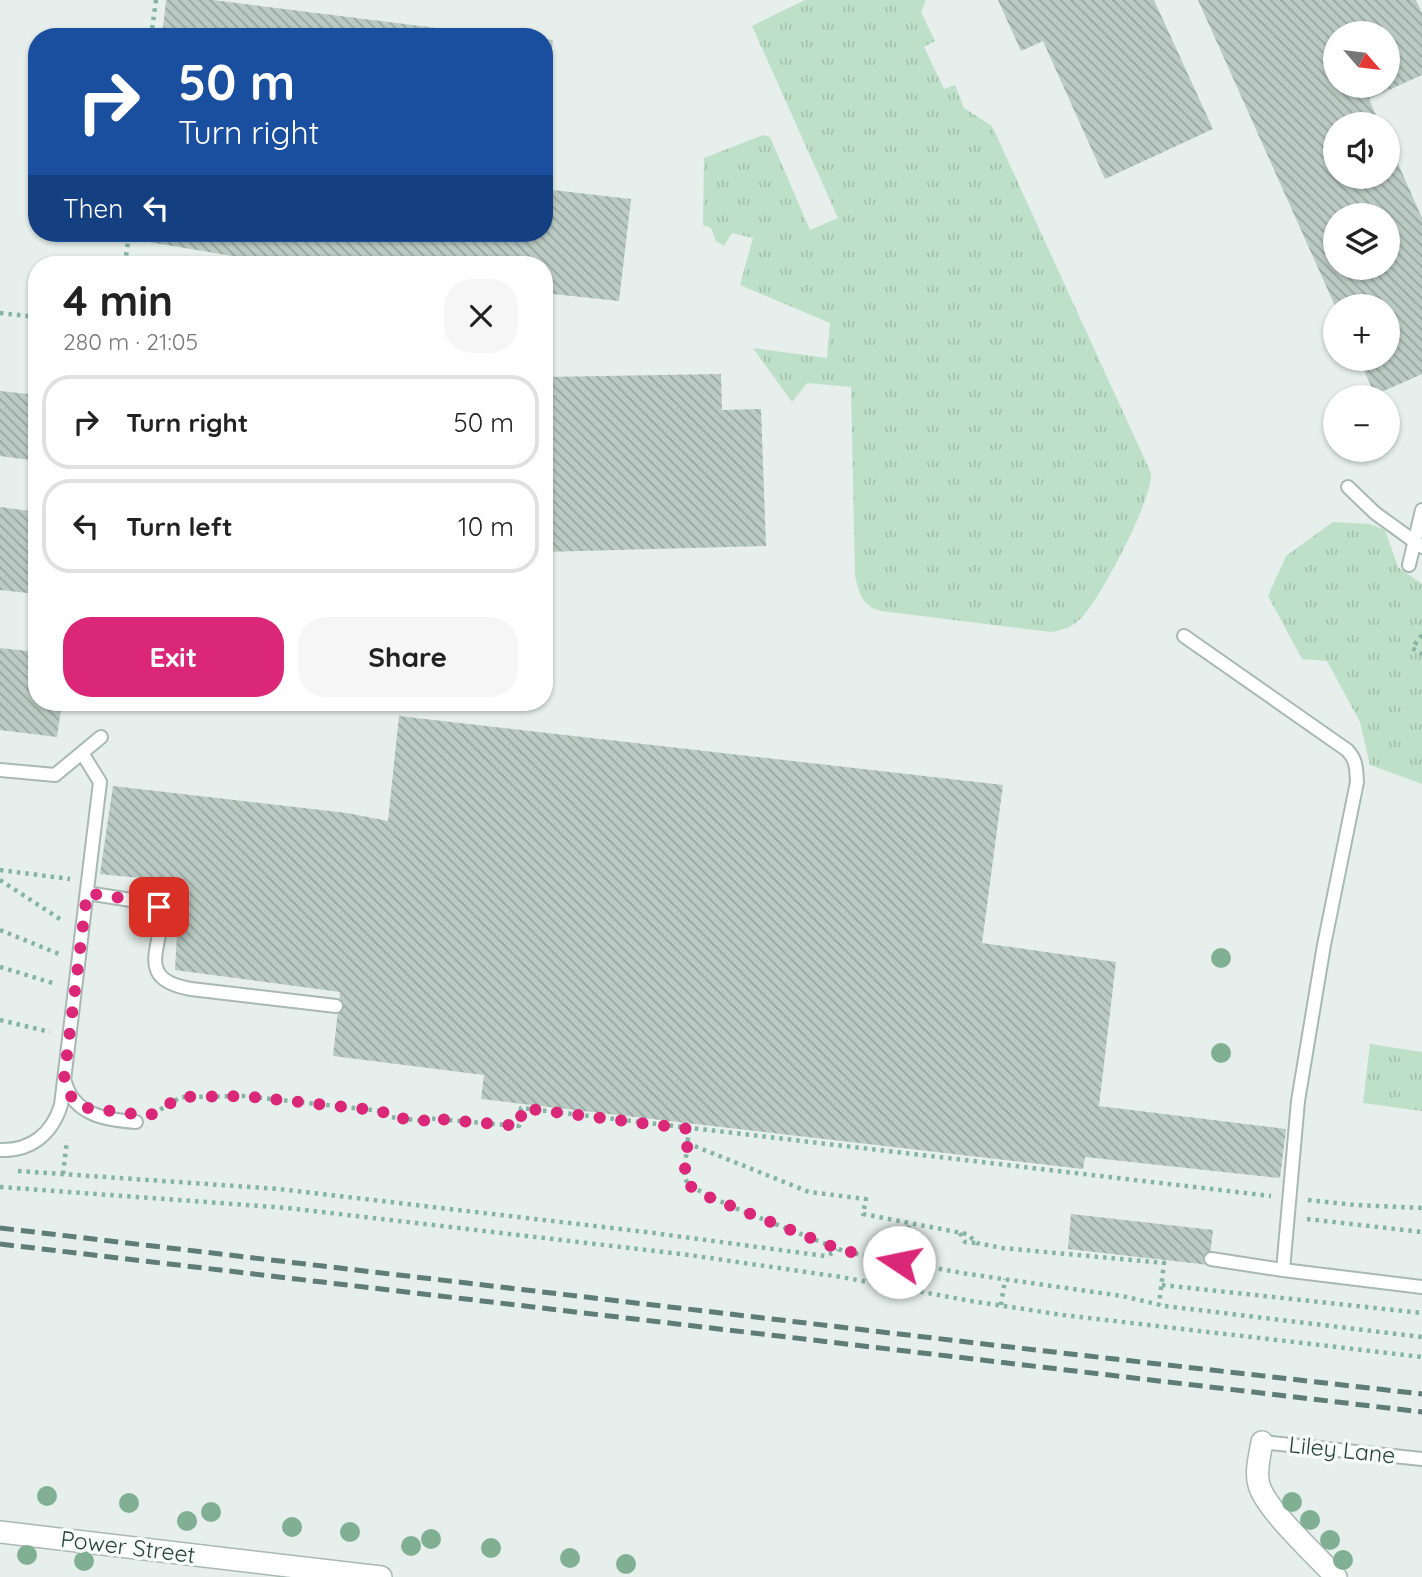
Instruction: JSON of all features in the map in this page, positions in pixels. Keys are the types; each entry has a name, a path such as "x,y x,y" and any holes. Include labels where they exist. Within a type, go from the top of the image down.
{"street":[{"path":"1262,1442 1257,1477 1264,1496 1276,1513 1336,1577"},
{"name":"Power Street","path":"0,1532 381,1577"}],"lane":[{"path":"1348,487 1375,513 1418,545"},
{"path":"1409,565 1418,545 1422,510"},
{"path":"1184,636 1347,750 1356,766 1357,782 1324,945 1298,1101 1283,1269"},
{"path":"0,771 55,775 102,737"},
{"path":"0,1150 24,1148 46,1135 58,1115 100,782 82,753"},
{"path":"87,887 156,904 160,912 155,963 161,977 172,985 336,1006"},
{"path":"64,1079 69,1094 80,1107 103,1118 136,1122"},
{"path":"1211,1259 1422,1287"},
{"name":"Liley Lane","path":"1262,1442 1422,1459"}],"path":[{"path":"152,28 156,0"},
{"path":"0,313 28,316"},
{"path":"1422,635 1412,648 1422,654"},
{"path":"0,870 87,887"},
{"path":"0,930 66,957"},
{"path":"0,967 62,986"},
{"path":"0,1020 69,1037"},
{"path":"149,1116 181,1097 244,1096 382,1111 389,1117 424,1121 425,1118 520,1126 522,1108 1290,1198 1422,1208"},
{"path":"689,1129 684,1175 688,1185 730,1206 837,1249 899,1262 1122,1296 1159,1305 1422,1337"},
{"path":"687,1143 809,1192 866,1199 863,1214 967,1234 976,1243 1037,1252 1164,1263 1159,1305"},
{"path":"11,1170 279,1189 825,1256 837,1249"},
{"path":"0,1187 288,1208 689,1255 841,1277 1001,1305 1240,1337 1422,1357"},
{"path":"1289,1217 1422,1232"},
{"path":"899,1262 909,1223"},
{"path":"904,1243 925,1249 920,1265"},
{"path":"1001,1305 1005,1279"},
{"path":"1161,1284 1422,1313"}],"green space":[{"path":"805,0 926,0 921,12 935,41 924,47 944,89 955,85 964,108 992,126 1151,473 1144,503 1114,568 1084,615 1065,629 1051,632 881,611 869,606 860,593 855,576 851,387 807,383 792,402 753,348 827,358 830,323 740,285 753,238 732,233 724,246 716,241 711,228 703,225 704,158 763,135 770,137 810,230 838,218 752,26"},
{"path":"1333,522 1369,524 1385,530 1398,567 1422,584 1422,784 1370,765 1360,722 1327,661 1302,659 1268,596 1286,556"},
{"path":"1370,1044 1422,1052 1422,1111 1363,1103"}],"building":[{"path":"166,0 213,0 437,28 163,28"},
{"path":"998,0 1154,0 1213,129 1105,179 1043,41 1021,51"},
{"path":"1198,0 1416,0 1422,13 1422,75 1400,85 1400,21 1323,21 1323,98 1371,98 1369,99 1375,112 1323,112 1323,189 1400,189 1400,168 1422,218 1422,374 1397,385 1371,385 1364,371 1400,371 1400,294 1330,294 1323,280 1400,280 1400,203 1323,203 1323,279"},
{"path":"553,190 631,199 619,301 553,294 553,256 232,256 149,242 553,242"},
{"path":"721,374 722,410 761,409 766,546 553,552 553,377"},
{"path":"0,391 28,394 28,460 0,456"},
{"path":"0,507 28,511 28,593 0,590"},
{"path":"0,648 28,651 28,711 61,711 57,737 0,730"},
{"path":"399,716 1003,785 982,943 1116,962 1099,1106 1286,1129 1280,1178 1085,1157 1083,1169 481,1099 484,1075 333,1056 340,992 175,970 180,882 100,874 113,786 347,813 388,821"},
{"path":"1071,1214 1213,1230 1209,1265 1068,1249"}],"railway":[{"path":"0,1228 1422,1394"},
{"path":"0,1244 1422,1412"}],"route":[{"path":"159,907 154,903 87,893 64,1079 69,1094 80,1107 149,1116 181,1097 244,1096 382,1111 389,1117 424,1121 425,1118 520,1126 522,1108 689,1129 684,1179 692,1188 846,1252 899,1262"}]}
